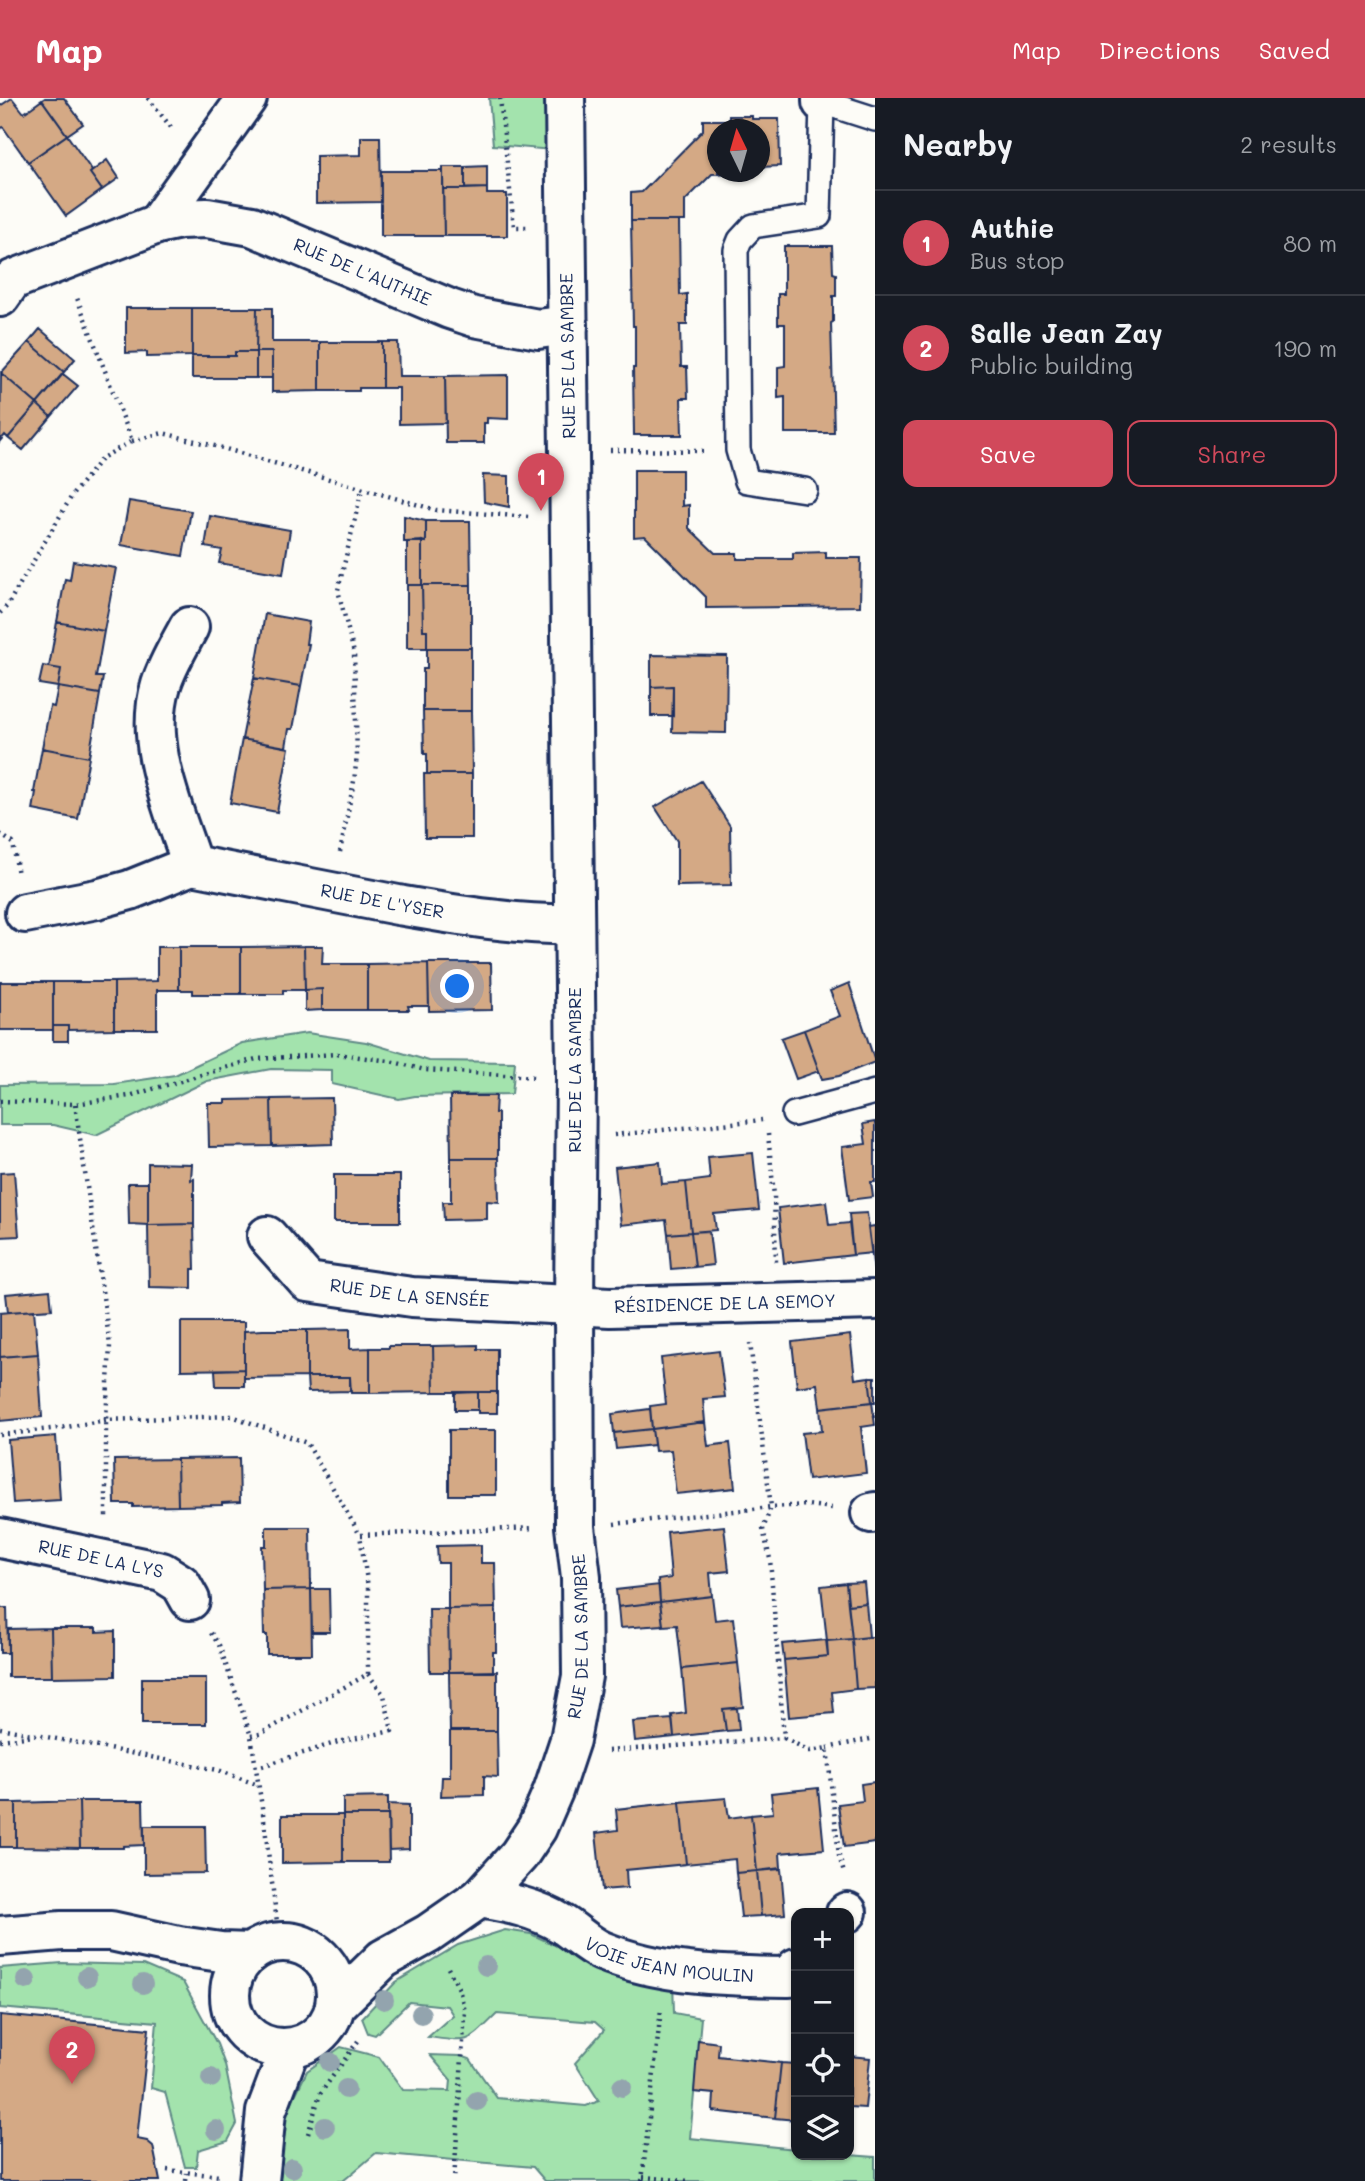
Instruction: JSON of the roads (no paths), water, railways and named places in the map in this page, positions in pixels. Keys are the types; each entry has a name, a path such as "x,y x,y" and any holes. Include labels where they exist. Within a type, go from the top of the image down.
{"street":[{"path":"157,224 247,98"},
{"name":"RUE DE LA SAMBRE","path":"335,2006 383,1959 428,1934 480,1898 519,1855 537,1828 570,1740 582,1676 582,1577 575,1527 575,1138 565,98"},
{"name":"RUE DE L'AUTHIE","path":"4,277 59,261 157,224 180,219 207,218 252,226 474,317 538,329 568,325"},
{"path":"24,914 97,900 130,890 192,864 165,780 156,730 156,706 161,685 189,627"},
{"name":"RUE DE L'YSER","path":"192,864 331,893 485,920 573,924"},
{"name":"RUE DE LA SENSÉE","path":"267,1236 308,1282 412,1297 574,1306"},
{"name":"RÉSIDENCE DE LA SEMOY","path":"574,1306 875,1300"},
{"name":"RUE DE LA LYS","path":"0,1538 162,1572 181,1584 190,1600"},
{"path":"519,1855 549,1917"},
{"name":"VOIE JEAN MOULIN","path":"480,1898 517,1904 549,1917 600,1950 634,1962 712,1975 789,1977 794,1971"},
{"path":"0,1936 62,1931 111,1931 221,1952 294,1943 309,1949 322,1960 332,1973 336,1989 331,2018 324,2029 309,2042 273,2045 244,2031 235,2019 230,2005 230,1990 236,1969 264,1948"},
{"path":"179,1946 196,1957 230,1990"},
{"name":"RUE DE LA SAMBRE","path":"322,1960 383,1959"},
{"path":"259,2181 266,2112 258,2069 273,2045"}],"lane":[{"path":"805,490 747,481 738,450 736,250 740,240 753,226 819,216 822,100 875,119"},
{"path":"794,1114 875,1092"}],"place":[{"name":"Authie","path":"541,511"},
{"name":"Salle Jean Zay","path":"72,2084"}]}
